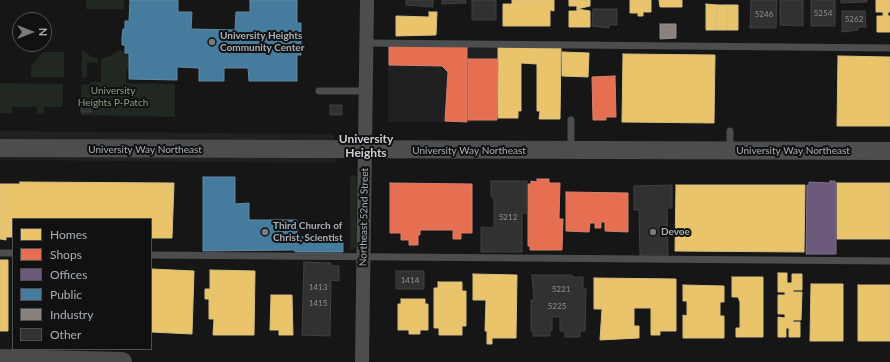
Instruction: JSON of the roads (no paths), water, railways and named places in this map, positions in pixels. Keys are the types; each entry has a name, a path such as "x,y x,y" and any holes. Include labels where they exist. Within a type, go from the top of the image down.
{"main road":[{"path":"0,359 122,362"}],"street":[{"name":"Northeast 52nd Street","path":"362,362 367,0"},
{"name":"University Way Northeast","path":"0,148 890,152"}],"lane":[{"path":"367,43 890,48"},
{"path":"319,91 366,91"},
{"path":"571,120 571,151"},
{"path":"730,131 730,151"},
{"path":"0,253 12,253"},
{"path":"152,255 890,261"}],"place":[{"name":"University Heights Community Center","path":"212,42"},
{"name":"Third Church of Christ, Scientist","path":"265,232"},
{"name":"Devoe","path":"653,232"}],"district":[{"name":"University Heights","path":"366,146"}],"park label":[{"name":"University Heights P-Patch","path":"113,96"}]}
